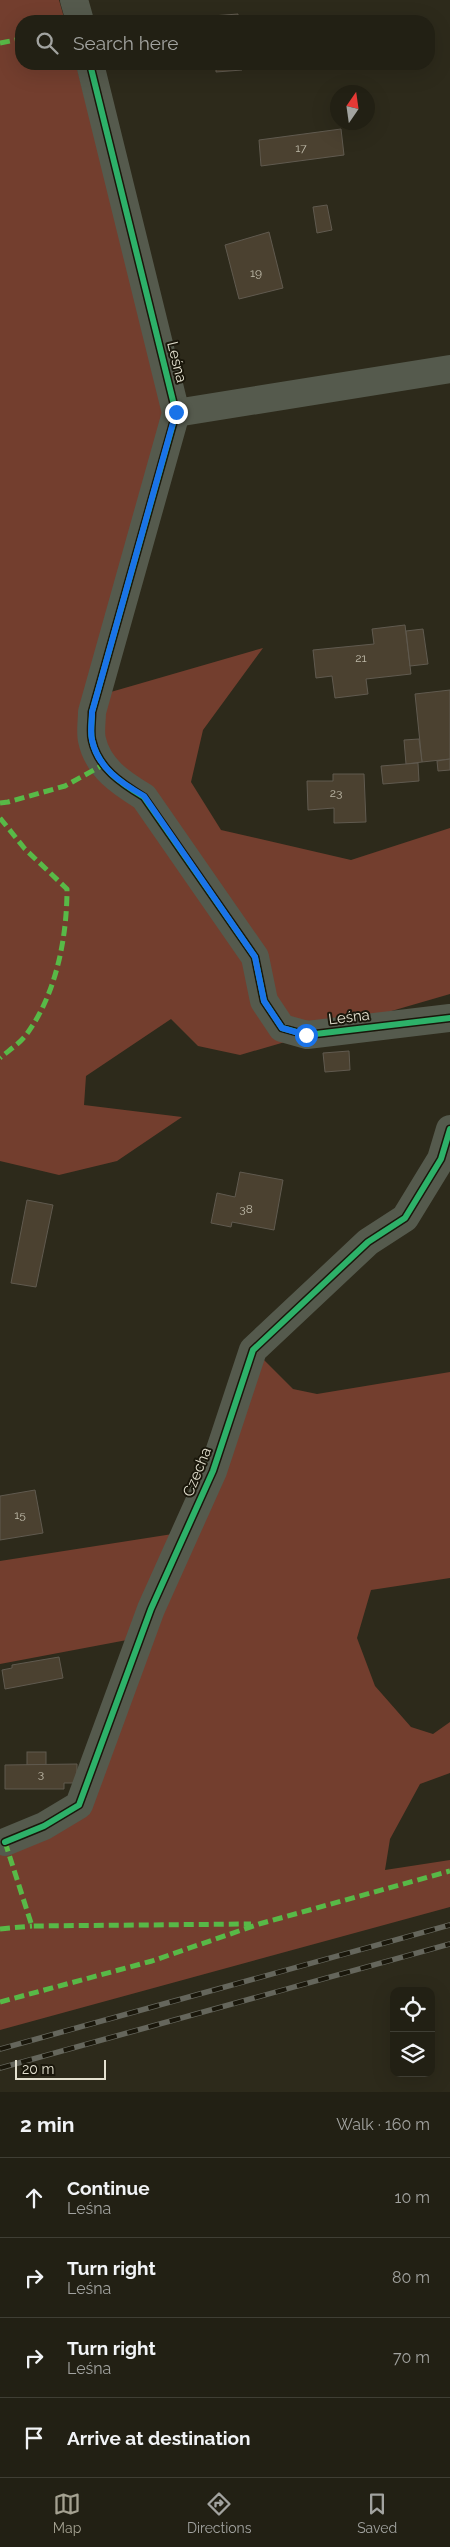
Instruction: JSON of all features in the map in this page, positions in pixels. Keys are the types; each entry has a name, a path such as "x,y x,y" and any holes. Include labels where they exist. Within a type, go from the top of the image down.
{"street":[{"path":"74,0 78,15"},
{"name":"Leśna","path":"91,70 176,412 92,712 92,739 103,765 118,781 144,796 255,957 264,1001 282,1028 306,1035 450,1018"},
{"path":"176,412 450,369"},
{"name":"Czecha","path":"5,1842 44,1826 79,1805 151,1608 213,1471 253,1350 368,1242 405,1218 441,1159 450,1129"}],"shaded area":[{"path":"0,0 59,0 63,15 15,15 15,70 78,70 166,415 90,698 263,648 203,730 191,782 221,830 351,860 450,828 450,994 240,1055 198,1046 171,1019 86,1076 84,1105 182,1117 117,1161 59,1175 0,1161"},
{"path":"263,1359 293,1389 317,1394 450,1372 450,1578 371,1590 357,1638 375,1686 411,1727 433,1734 450,1722 450,1773 420,1784 390,1839 385,1870 450,1860 450,1907 0,2030 0,1833 73,1801 127,1640 0,1664 0,1561 179,1533"}],"building":[{"path":"216,70 242,70 216,72"},
{"path":"341,130 344,155 261,166 259,140"},
{"path":"327,205 332,230 317,233 313,207"},
{"path":"269,232 283,288 239,299 225,245"},
{"path":"405,625 411,674 366,679 368,694 335,698 332,676 316,678 313,650 374,644 372,629"},
{"path":"423,629 428,664 410,666 406,631"},
{"path":"450,690 450,759 422,762 415,694"},
{"path":"419,739 422,762 406,764 404,740"},
{"path":"450,759 450,770 438,771 437,761"},
{"path":"418,763 419,781 383,784 381,766"},
{"path":"333,774 364,774 366,822 334,823 334,808 308,810 307,781 333,781"},
{"path":"349,1051 350,1070 325,1072 323,1053"},
{"path":"240,1172 283,1180 274,1230 232,1222 231,1227 211,1223 217,1193 235,1197"},
{"path":"27,1200 53,1205 36,1287 11,1283"},
{"path":"35,1490 43,1533 0,1540 0,1496"},
{"path":"59,1657 63,1678 5,1689 2,1670 12,1668 12,1665"},
{"path":"27,1752 46,1752 46,1765 27,1765"},
{"path":"77,1764 77,1783 64,1783 64,1789 5,1789 5,1765"}],"railway":[{"path":"0,2049 450,1925"},
{"path":"0,2068 450,1944"}],"marked path":[{"path":"0,43 15,40"},
{"path":"0,803 65,786 103,765"},
{"path":"0,818 25,849 67,889 62,946 58,965 45,1002 26,1035 0,1058"},
{"path":"5,1842 32,1926 251,1924"},
{"path":"0,2002 152,1961 259,1924 450,1871"},
{"path":"0,1929 32,1926"}],"cycle path":[{"path":"91,70 176,413 92,712 91,734 95,750 99,759 112,774 144,797 255,957 264,1001 282,1028 307,1035 450,1018"},
{"path":"5,1842 44,1826 79,1805 151,1609 213,1471 253,1350 368,1242 405,1218 441,1159 450,1129"}],"route":[{"path":"176,412 92,712 92,739 103,765 118,781 144,796 255,957 264,1001 282,1028 306,1035"}]}
